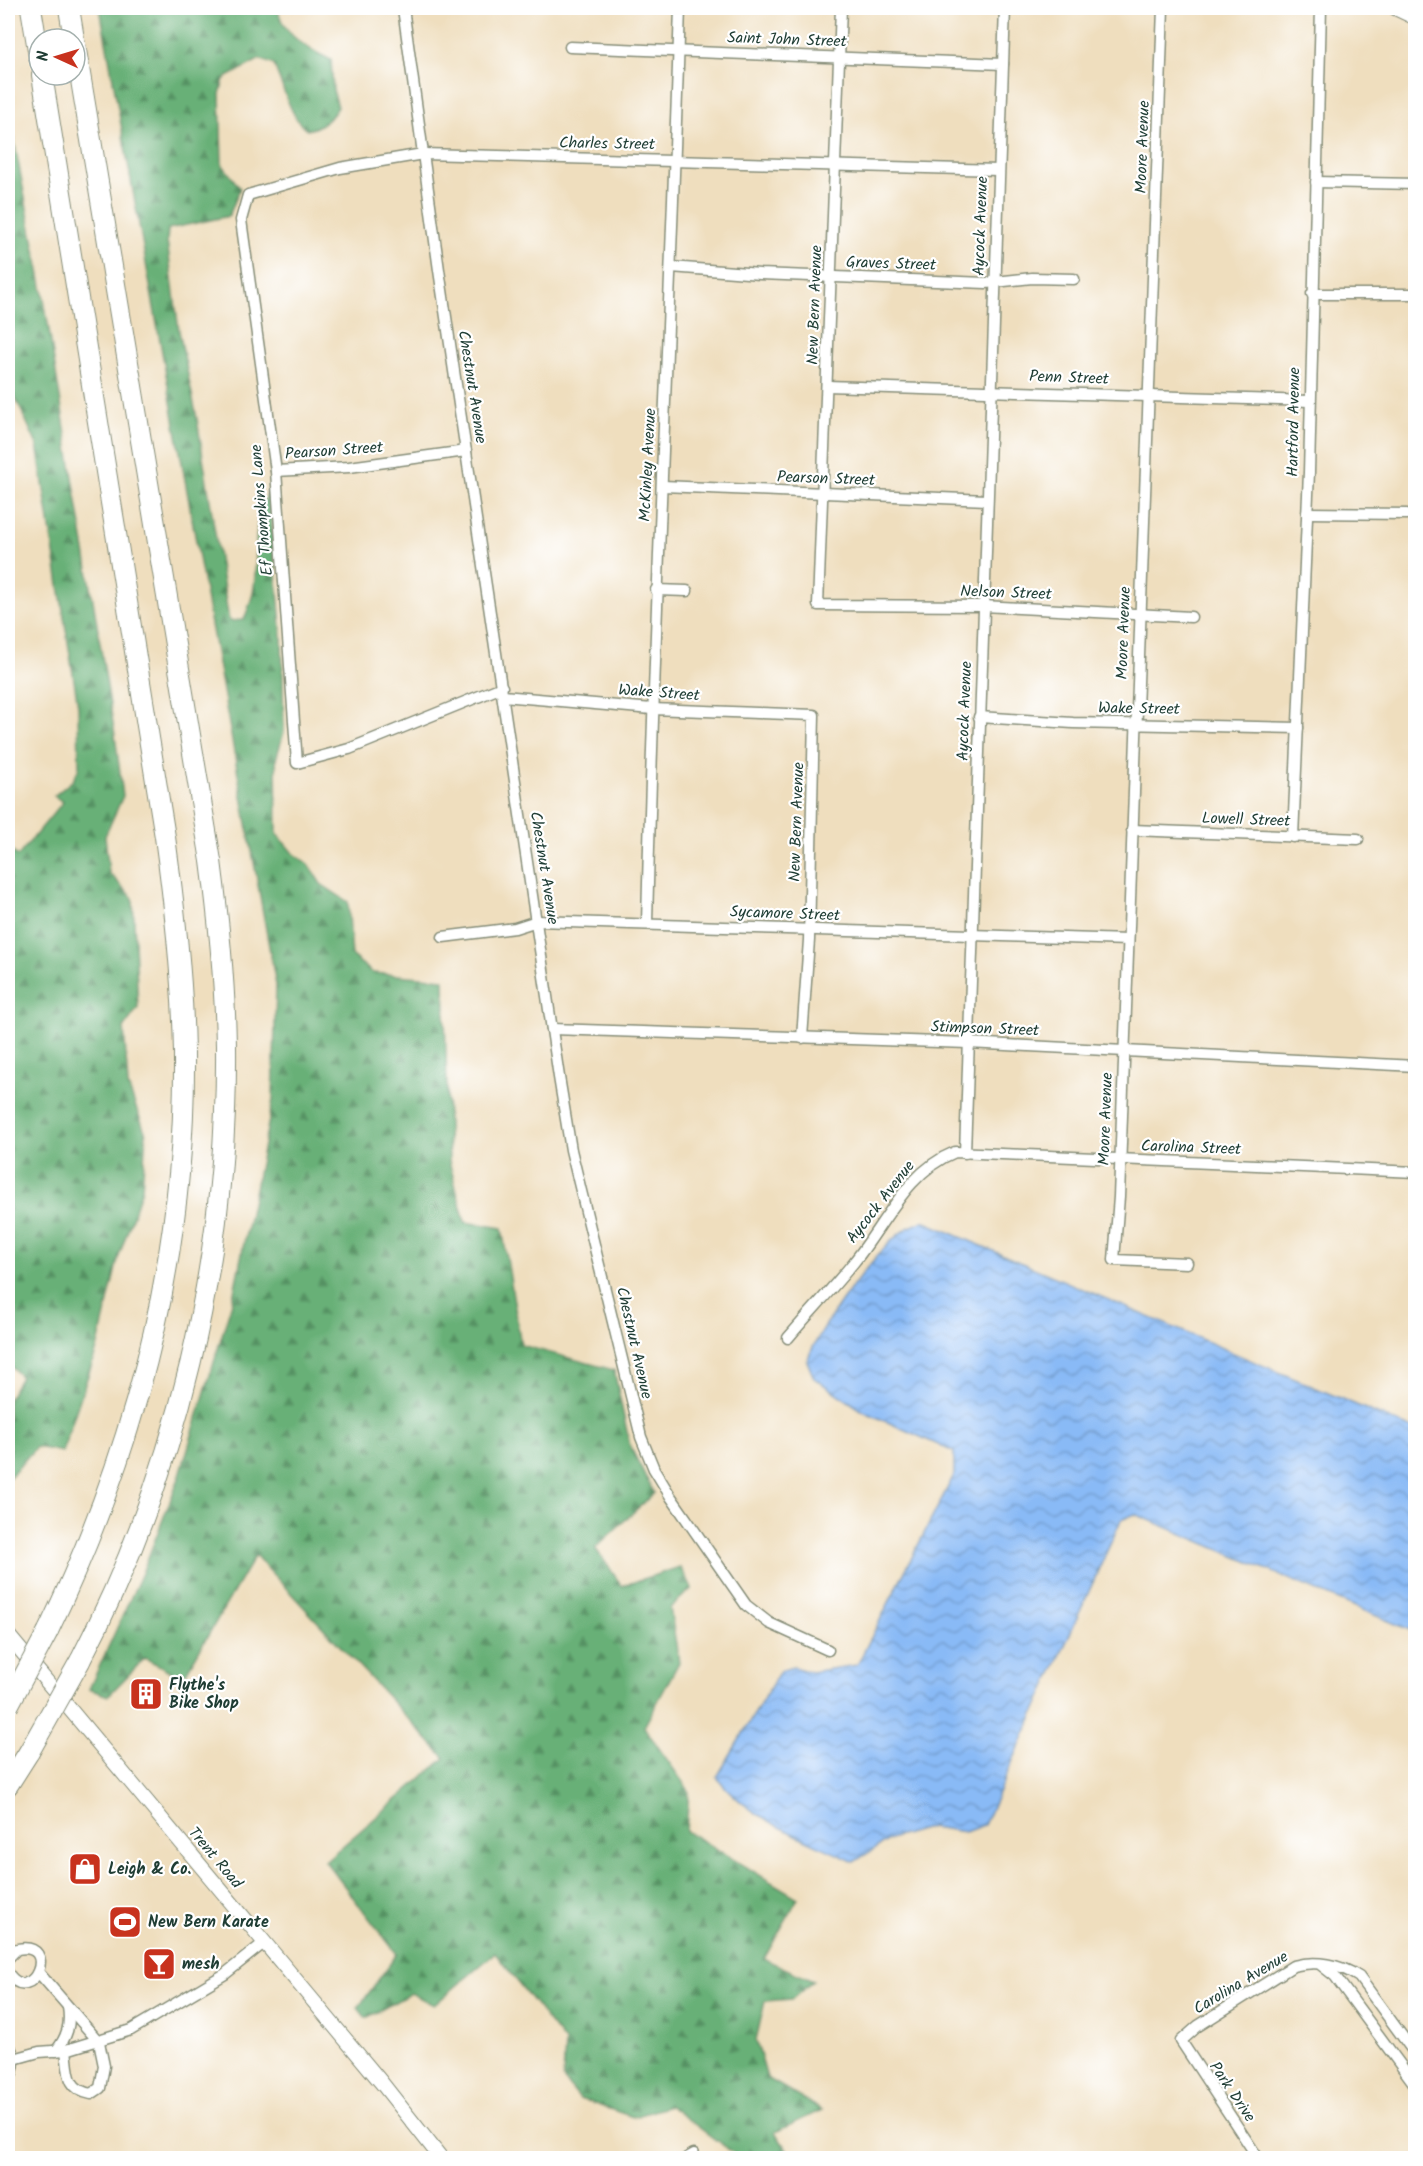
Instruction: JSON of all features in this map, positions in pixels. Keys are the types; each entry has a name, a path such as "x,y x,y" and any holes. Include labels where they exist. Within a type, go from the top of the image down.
{"highway":[{"path":"31,8 34,27"},
{"path":"69,8 72,27"},
{"path":"8,1706 48,1631 92,1534 128,1432 156,1325 174,1217 183,1109 184,1055 179,944 165,837 44,87"},
{"path":"8,1785 80,1661 112,1594 152,1495 192,1355 213,1245 219,1190 226,1047 224,990 211,861 82,87"}],"street":[{"name":"Chestnut Avenue","path":"403,8 466,451 552,1029 574,1161 644,1448 671,1497 746,1605 760,1618 786,1633 828,1650"},
{"name":"McKinley Avenue","path":"647,924 656,590 663,486 680,8"},
{"name":"New Bern Avenue","path":"818,604 841,8"},
{"name":"Aycock Avenue","path":"788,1338 854,1262 912,1183 939,1159 955,1152 965,1153 1005,8"},
{"name":"Moore Avenue","path":"1163,8 1114,1260 1187,1263"},
{"name":"Hartford Avenue","path":"1293,837 1307,513 1321,8"},
{"path":"1395,8 1416,18"},
{"name":"Saint John Street","path":"570,48 1003,64"},
{"name":"Charles Street","path":"241,220 248,195 261,190 340,168 423,154 998,170"},
{"path":"1316,182 1416,184"},
{"name":"Ef Thompkins Lane","path":"241,220 276,471 297,763"},
{"name":"Graves Street","path":"671,267 831,277 995,282 1032,278 1074,279"},
{"path":"1312,294 1416,294"},
{"name":"Penn Street","path":"827,386 1310,401"},
{"name":"Pearson Street","path":"276,471 349,467 466,451"},
{"name":"Pearson Street","path":"663,486 987,500"},
{"path":"1307,513 1407,513"},
{"path":"656,590 687,591"},
{"name":"Nelson Street","path":"818,604 983,606 1191,617"},
{"name":"Wake Street","path":"297,763 349,749 502,692 652,709 813,715"},
{"name":"New Bern Avenue","path":"802,1038 809,930 813,715"},
{"name":"Wake Street","path":"979,717 1298,728"},
{"name":"Lowell Street","path":"1132,830 1358,839"},
{"name":"Sycamore Street","path":"443,937 515,928 537,921 1128,940"},
{"name":"Stimpson Street","path":"552,1029 968,1043 1416,1066"},
{"name":"Carolina Street","path":"965,1153 1416,1172"},
{"name":"Trent Road","path":"8,1635 381,2082 441,2158"},
{"path":"14,2059 99,2042 131,2030 225,1974 265,1942"},
{"path":"8,1958 17,1949 29,1948 40,1961 39,1973 67,2005 99,2042 104,2066 100,2088 91,2094 78,2091 72,2083 61,2051 70,2018 67,2005"},
{"name":"Carolina Avenue","path":"1181,2041 1197,2026 1293,1966 1312,1963 1347,1969 1359,1977 1416,2055"},
{"path":"1321,1965 1335,1976 1416,2086"},
{"path":"8,1972 15,1980 26,1982 39,1973"},
{"name":"Park Drive","path":"1181,2041 1258,2158"},
{"path":"8,2044 14,2059 14,2068 8,2081"}],"green space":[{"path":"100,8 278,8 284,26 297,40 331,60 333,90 338,107 325,122 307,130 296,119 274,65 260,59 224,79 220,94 222,164 240,188 229,216 168,229 167,241 179,331 197,419 229,621 244,620 251,600 255,580 259,516 269,492 282,637 284,732 276,759 277,834 292,852 308,864 321,884 348,902 352,956 373,973 444,979 449,1161 465,1222 502,1228 521,1345 614,1370 630,1446 654,1493 595,1548 622,1586 680,1567 692,1588 670,1608 679,1662 644,1727 689,1791 686,1831 798,1898 764,1959 813,1981 792,1999 765,2001 756,2040 767,2078 822,2110 775,2132 792,2158 740,2158 670,2106 633,2117 580,2099 563,2079 565,2042 495,1953 434,2005 411,1993 366,2018 358,2008 397,1954 325,1861 445,1758 255,1555 183,1678 145,1658 108,1696 89,1689 142,1573 179,1478 232,1302 273,1100 276,985"},
{"path":"8,109 41,281 115,735 123,796 105,836 109,873 133,898 138,1008 124,1027 128,1086 146,1134 142,1189 118,1259 97,1349 62,1452 36,1447 8,1479 8,1399 21,1377 8,1363 8,849 18,856 63,802 54,796 73,780 79,768 78,706 37,445 8,381"}],"water":[{"path":"923,1221 1415,1430 1415,1632 1135,1514 1121,1520 984,1825 965,1832 931,1827 890,1839 854,1862 762,1817 730,1792 717,1777 780,1671 793,1667 811,1672 857,1665 954,1475 954,1452 863,1411 814,1378 807,1361 823,1329 865,1270 894,1239 906,1229"}],"place":[{"name":"Flythe's Bike Shop","path":"146,1694"},
{"name":"Leigh & Co.","path":"85,1869"},
{"name":"New Bern Karate","path":"125,1922"},
{"name":"mesh","path":"159,1964"}]}
